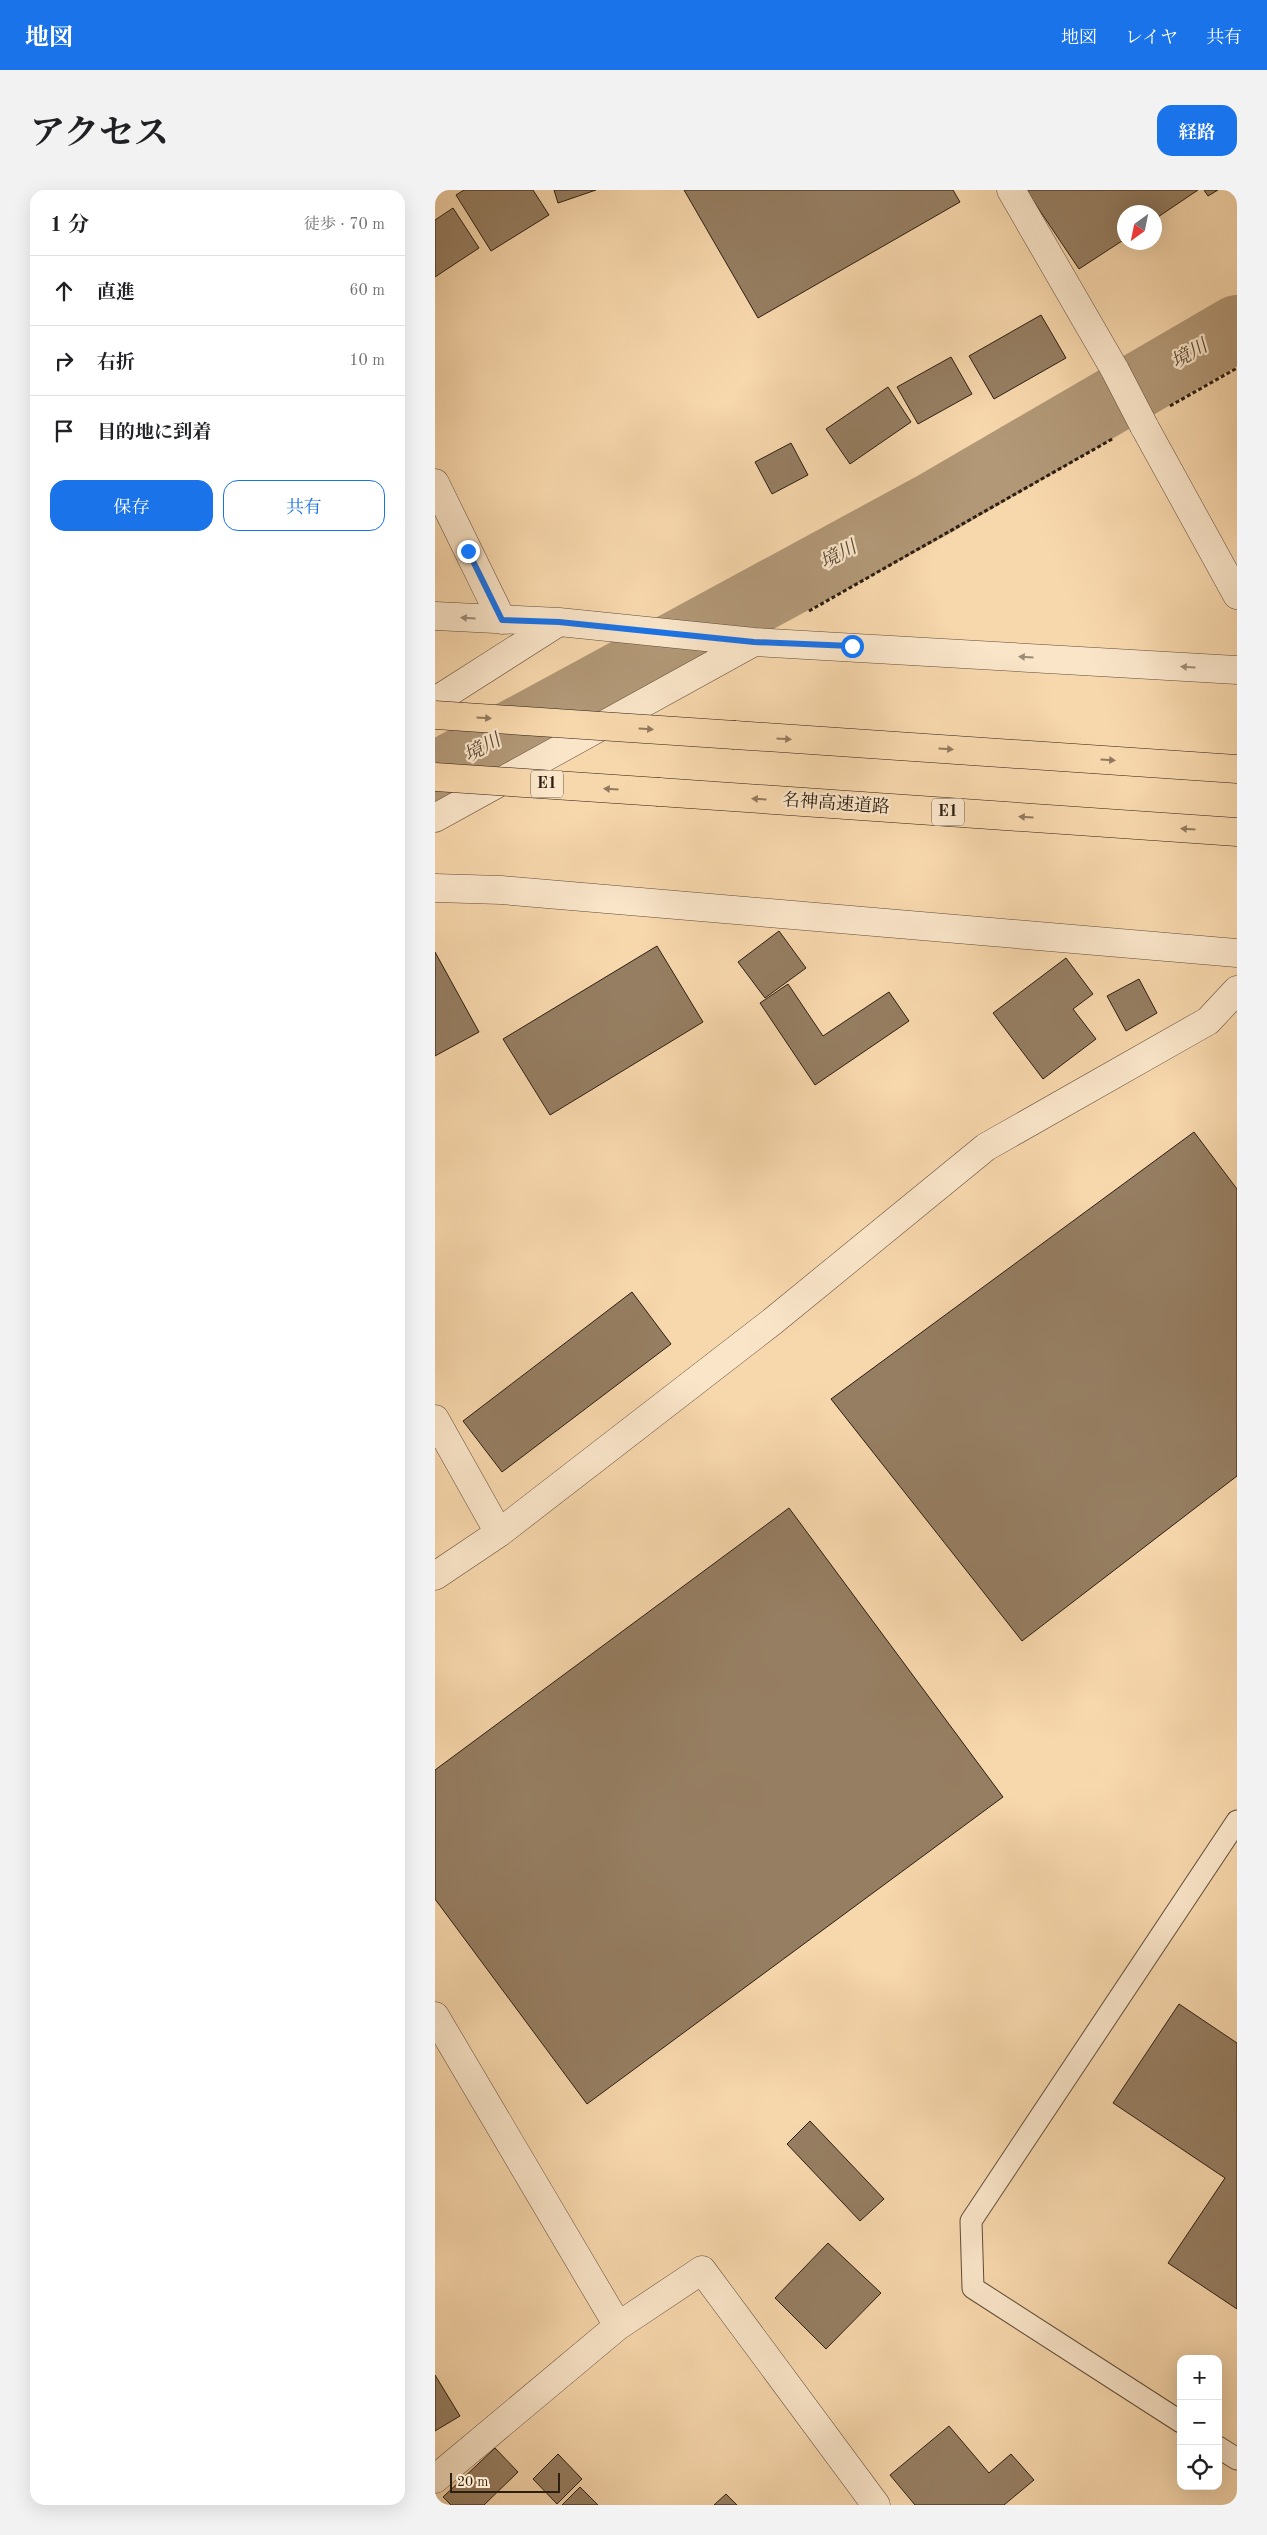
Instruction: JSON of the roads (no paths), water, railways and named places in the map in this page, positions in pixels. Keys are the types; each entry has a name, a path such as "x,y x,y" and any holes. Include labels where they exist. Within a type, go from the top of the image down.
{"highway":[{"path":"435,715 1237,769"},
{"name":"名神高速道路","path":"435,777 1237,832"}],"street":[{"path":"1011,190 1115,370 1237,595"},
{"path":"435,483 502,620"},
{"path":"435,616 569,623 754,642 1237,670"},
{"path":"435,701 569,623"},
{"path":"435,818 754,642"},
{"path":"435,888 511,891 1237,953"},
{"path":"435,1576 499,1533 773,1321 986,1147 1208,1021 1237,990"},
{"path":"435,1419 499,1533"},
{"path":"435,2016 618,2326"},
{"path":"435,2479 618,2326 702,2270 876,2505"}],"lane":[{"path":"1177,2419 973,2288 971,2221 1237,1821"},
{"path":"1222,2450 1237,2459"}],"waterway":[{"name":"境川","path":"435,775 933,505 1237,328"}]}
